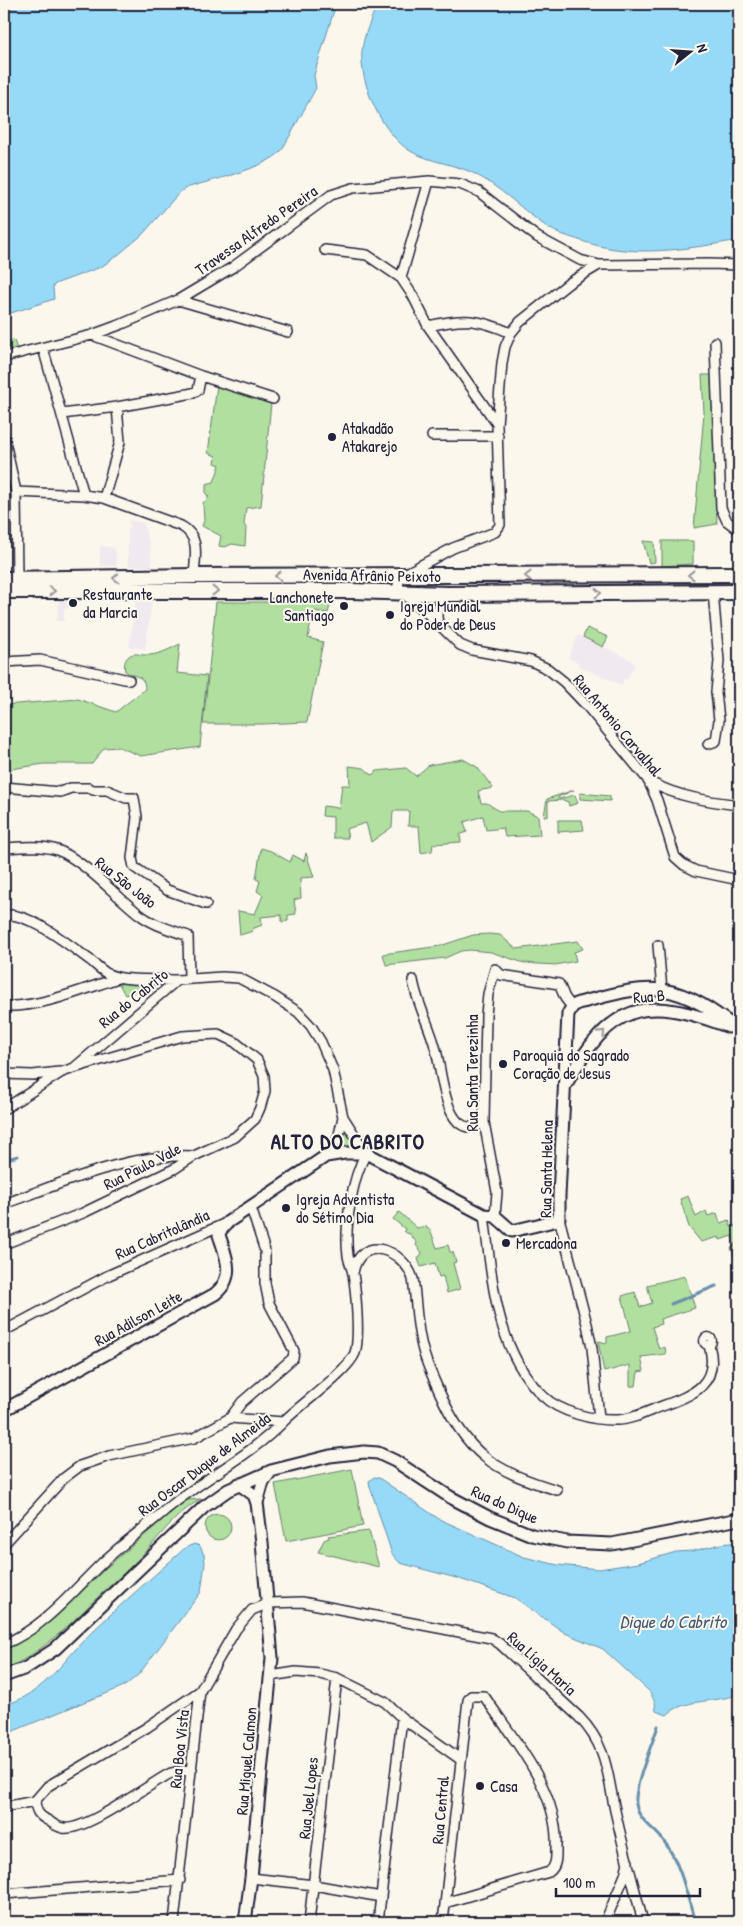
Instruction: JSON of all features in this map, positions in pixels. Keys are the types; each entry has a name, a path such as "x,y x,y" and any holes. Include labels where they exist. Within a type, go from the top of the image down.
{"main road":[{"name":"Avenida Afrânio Peixoto","path":"10,579 194,576 739,574"},
{"name":"Avenida Afrânio Peixoto","path":"4,592 401,592 448,594 739,592"}],"street":[{"name":"Travessa Alfredo Pereira","path":"4,358 92,335 178,300 233,267 331,195 352,188 429,181 449,182 472,188 537,237 580,260 599,265"},
{"path":"401,278 429,181"},
{"path":"325,250 367,255 401,278 413,296 428,326 497,424"},
{"path":"401,592 398,585 401,576 453,548 495,532 499,528 501,523 497,424 502,363 505,347 511,333 520,322 569,283 599,265 739,265"},
{"path":"178,300 288,332"},
{"path":"428,326 468,320 485,323 511,333"},
{"path":"92,335 201,376 273,399"},
{"path":"715,342 721,508 727,521 739,530"},
{"path":"43,348 84,495"},
{"path":"62,414 117,407 193,393 198,390 201,376"},
{"path":"104,498 120,442 117,407"},
{"path":"432,436 498,436"},
{"path":"4,437 16,492 10,579"},
{"path":"16,492 84,495 104,498 186,529 196,542 194,576"},
{"name":"Rua Antonio Carvalhal","path":"401,592 464,648 531,661 556,675 586,705 648,780 657,800 675,857 684,865 696,871 739,880"},
{"path":"708,744 716,741 720,720 716,692 719,661 713,592"},
{"path":"438,623 437,610 448,594"},
{"path":"4,662 40,660 129,680"},
{"path":"648,780 681,795 712,802 739,805"},
{"path":"4,787 60,792 71,788 89,788 93,790 106,790 126,798 134,798 137,817 132,858 134,867 167,890 206,904"},
{"name":"Rua São João","path":"4,848 60,851 76,861 141,915 173,932 188,936 189,979"},
{"path":"4,916 17,915 29,919 105,972 118,978"},
{"path":"658,945 662,990"},
{"name":"Rua Santa Terezinha","path":"572,1007 565,998 561,986 555,983 501,975 495,969 488,994 484,1045 484,1122 498,1192 489,1216 496,1302 514,1356 534,1386 552,1403 574,1413 617,1420 626,1419 687,1397 700,1388 710,1374 713,1358 709,1345"},
{"name":"Rua do Cabrito","path":"4,1109 62,1072 74,1068 177,980 222,977 239,978 275,997 302,1016 316,1034 330,1060 336,1079 343,1117 366,1153"},
{"path":"4,1006 15,1006 53,999 118,978 177,980"},
{"path":"413,980 437,1051 450,1111 461,1124 468,1128 476,1127 484,1122"},
{"name":"Rua B","path":"572,1007 578,1002 624,992 662,990 704,1005 739,1031"},
{"path":"685,1013 689,999"},
{"name":"Rua Santa Helena","path":"572,1007 568,1014 559,1218 588,1332 599,1418"},
{"name":"Rua B","path":"564,1087 588,1048 610,1024 632,1012 647,1009 663,1009 685,1013 739,1031"},
{"path":"74,1068 182,1036 218,1034 235,1042 257,1060 263,1070 266,1086 263,1102 255,1119 244,1130 227,1141 194,1156"},
{"path":"4,1074 33,1075 62,1072"},
{"name":"Rua do Cabrito","path":"326,1156 338,1139 343,1117"},
{"name":"Rua do Cabrito","path":"326,1156 345,1153 366,1153 489,1216 510,1230 514,1231 555,1222 559,1218"},
{"name":"Rua Oscar Duque de Almeida","path":"4,1644 28,1631 54,1612 104,1561 164,1512 274,1433 283,1422 344,1368 355,1352 357,1335 353,1273 348,1254 350,1203 360,1165 366,1153"},
{"name":"Rua Paulo Vale","path":"4,1204 120,1163 172,1155 194,1156"},
{"name":"Rua Paulo Vale","path":"4,1244 83,1213 174,1169 194,1156"},
{"name":"Rua Cabritolândia","path":"4,1330 109,1275 228,1222 326,1156"},
{"path":"4,1544 64,1478 80,1466 109,1456 194,1438 230,1418 242,1402 291,1361 294,1355 269,1303 265,1283 265,1251 251,1208"},
{"name":"Rua Adilson Leite","path":"4,1410 220,1290 228,1278 228,1268 219,1233 228,1222"},
{"path":"353,1273 357,1258 373,1249 387,1251 403,1262 413,1279 419,1332 425,1361 448,1412 464,1436 476,1450 497,1466 522,1478 557,1490"},
{"path":"230,1418 283,1422"},
{"name":"Rua do Dique","path":"4,1676 26,1668 55,1648 204,1507 239,1484 271,1471 330,1456 364,1452 378,1453 395,1461 450,1497 490,1518 532,1535 567,1542 612,1544 739,1519"},
{"path":"257,1503 263,1482 271,1471"},
{"path":"239,1484 254,1495 257,1503"},
{"name":"Rua Miguel Calmon","path":"245,1922 272,1658 257,1503"},
{"name":"Rua Lígia Maria","path":"267,1604 302,1602 496,1640 583,1721 603,1752 616,1814 643,1922"},
{"name":"Rua Boa Vista","path":"174,1922 200,1691 236,1628 252,1610 267,1604"},
{"path":"270,1676 296,1672 337,1678 385,1702 402,1718 460,1759"},
{"name":"Rua Joel Lopes","path":"309,1922 337,1678"},
{"path":"4,1807 35,1801 48,1786 146,1728 200,1691"},
{"name":"Rua Central","path":"443,1922 445,1903 454,1831 460,1759 468,1700 474,1695 484,1696 536,1776 552,1809 556,1841 556,1863 549,1872 445,1903"},
{"path":"378,1922 402,1718"},
{"path":"35,1801 36,1810 41,1817 61,1828 66,1828 88,1822 136,1796 171,1773 192,1769"},
{"path":"605,1922 625,1875 628,1859"},
{"path":"251,1878 314,1884 381,1897"},
{"path":"4,1894 180,1880"}],"shaded area":[{"path":"129,520 144,523 148,541 150,542 152,566 128,566"},
{"path":"100,546 115,548 117,566 100,566"},
{"path":"59,599 70,599 69,608 64,609 64,621 57,621"},
{"path":"136,600 152,600 145,649 129,647"},
{"path":"578,635 632,660 631,662 635,664 627,680 624,678 622,685 578,666 579,663 568,658"}],"green space":[{"path":"14,340 17,350 4,353 4,341"},
{"path":"702,375 712,375 717,524 694,528 704,413"},
{"path":"217,385 271,403 261,506 246,508 244,524 246,528 245,546 232,544 225,547 219,546 221,536 202,526 204,521 203,503 209,497 206,494 206,484 214,482 220,465 215,463 216,456 208,453"},
{"path":"643,541 654,542 655,562 649,563"},
{"path":"662,541 693,541 693,564 662,566"},
{"path":"216,602 331,602 328,613 313,611 308,638 323,642 307,722 203,724"},
{"path":"587,628 608,637 603,647 583,637"},
{"path":"180,644 177,673 207,676 200,747 141,756 119,747 104,748 92,764 44,764 4,770 4,705 78,699 116,712 145,689 145,684 141,679 125,671 124,667 127,658 133,654 150,655 159,653"},
{"path":"463,759 477,767 493,788 478,791 481,803 487,803 499,811 527,811 538,816 540,835 505,837 503,828 486,830 483,816 464,822 467,832 460,835 461,842 433,844 432,851 421,853 419,826 408,826 409,811 393,811 392,827 371,842 366,823 346,829 348,838 333,838 333,817 322,816 323,806 339,808 342,785 350,785 349,766 364,768 372,775 377,771 406,768 416,776 429,765"},
{"path":"574,790 558,797 559,799 575,795 578,803 569,806 568,802 563,800 548,801 548,817 544,816 547,799"},
{"path":"580,793 610,796 610,801 580,799"},
{"path":"558,820 582,820 584,830 558,832"},
{"path":"261,848 271,851 290,862 293,855 304,861 306,853 314,877 300,878 301,898 294,900 296,914 288,915 288,921 282,922 281,915 261,917 262,925 252,929 253,931 240,935 238,911 255,914 263,895 257,891 260,881 256,879"},
{"path":"473,935 500,935 516,949 578,941 583,949 574,952 576,961 555,965 524,963 491,952 470,950 461,951 445,958 386,965 383,954 440,946"},
{"path":"141,981 143,989 125,995 119,984"},
{"path":"345,1128 360,1150 335,1152 342,1140"},
{"path":"688,1196 696,1217 706,1211 708,1216 717,1213 720,1223 729,1220 731,1227 739,1224 739,1272 731,1248 735,1246 732,1236 720,1240 719,1237 701,1242 689,1227 680,1199"},
{"path":"399,1212 417,1228 426,1226 427,1229 430,1229 437,1248 448,1245 450,1252 453,1252 456,1262 453,1263 460,1289 447,1293 443,1276 439,1277 435,1263 421,1267 418,1259 422,1253 416,1245 417,1243 393,1219"},
{"path":"685,1276 695,1308 660,1319 661,1324 652,1327 659,1349 665,1347 666,1354 641,1357 644,1371 638,1372 636,1386 630,1386 630,1365 604,1372 598,1341 607,1343 607,1337 631,1331 622,1296 635,1292 640,1307 652,1303 647,1285"},
{"path":"352,1469 363,1526 286,1541 275,1484"},
{"path":"201,1499 167,1527 132,1566 59,1634 36,1652 10,1667 4,1650 24,1640 58,1614 107,1567 186,1500"},
{"path":"218,1514 227,1518 231,1527 227,1536 218,1540 209,1536 205,1527 209,1518"},
{"path":"369,1531 379,1567 318,1552 324,1540 329,1538 328,1536"}],"water":[{"path":"4,4 336,4 314,75 316,88 282,150 264,163 186,188 179,193 142,235 101,267 55,284 53,287 54,299 5,315"},
{"path":"377,4 739,4 739,240 660,251 621,250 601,246 569,237 551,229 493,185 473,173 412,152 401,144 383,122 375,108 364,78 362,64 363,45"},
{"name":"Dique do Cabrito","path":"374,1477 379,1478 439,1519 524,1557 558,1565 599,1569 638,1563 676,1552 693,1551 739,1542 739,1694 691,1703 667,1715 656,1711 655,1702 650,1692 603,1649 565,1633 515,1598 460,1579 400,1563 392,1554 370,1487 369,1481"},
{"path":"194,1544 200,1546 204,1555 205,1563 201,1592 139,1674 126,1685 4,1735 4,1705 31,1693 43,1684 105,1620 185,1548"}],"waterway":[{"path":"4,1160 18,1156"},
{"path":"671,1304 716,1286"},
{"path":"658,1726 640,1776 636,1796 637,1810 669,1849 683,1880 695,1922"}],"place":[{"name":"Atakadão Atakarejo","path":"332,437"},
{"name":"Restaurante da Marcia","path":"73,603"},
{"name":"Lanchonete Santiago","path":"344,606"},
{"name":"Igreja Mundial do Poder de Deus","path":"390,615"},
{"name":"Paroquia do Sagrado Coração de Jesus","path":"503,1064"},
{"name":"Igreja Adventista do Sétimo Dia","path":"286,1208"},
{"name":"Mercadona","path":"506,1243"},
{"name":"Casa","path":"480,1786"}],"district":[{"name":"ALTO DO CABRITO","path":"348,1142"}]}
